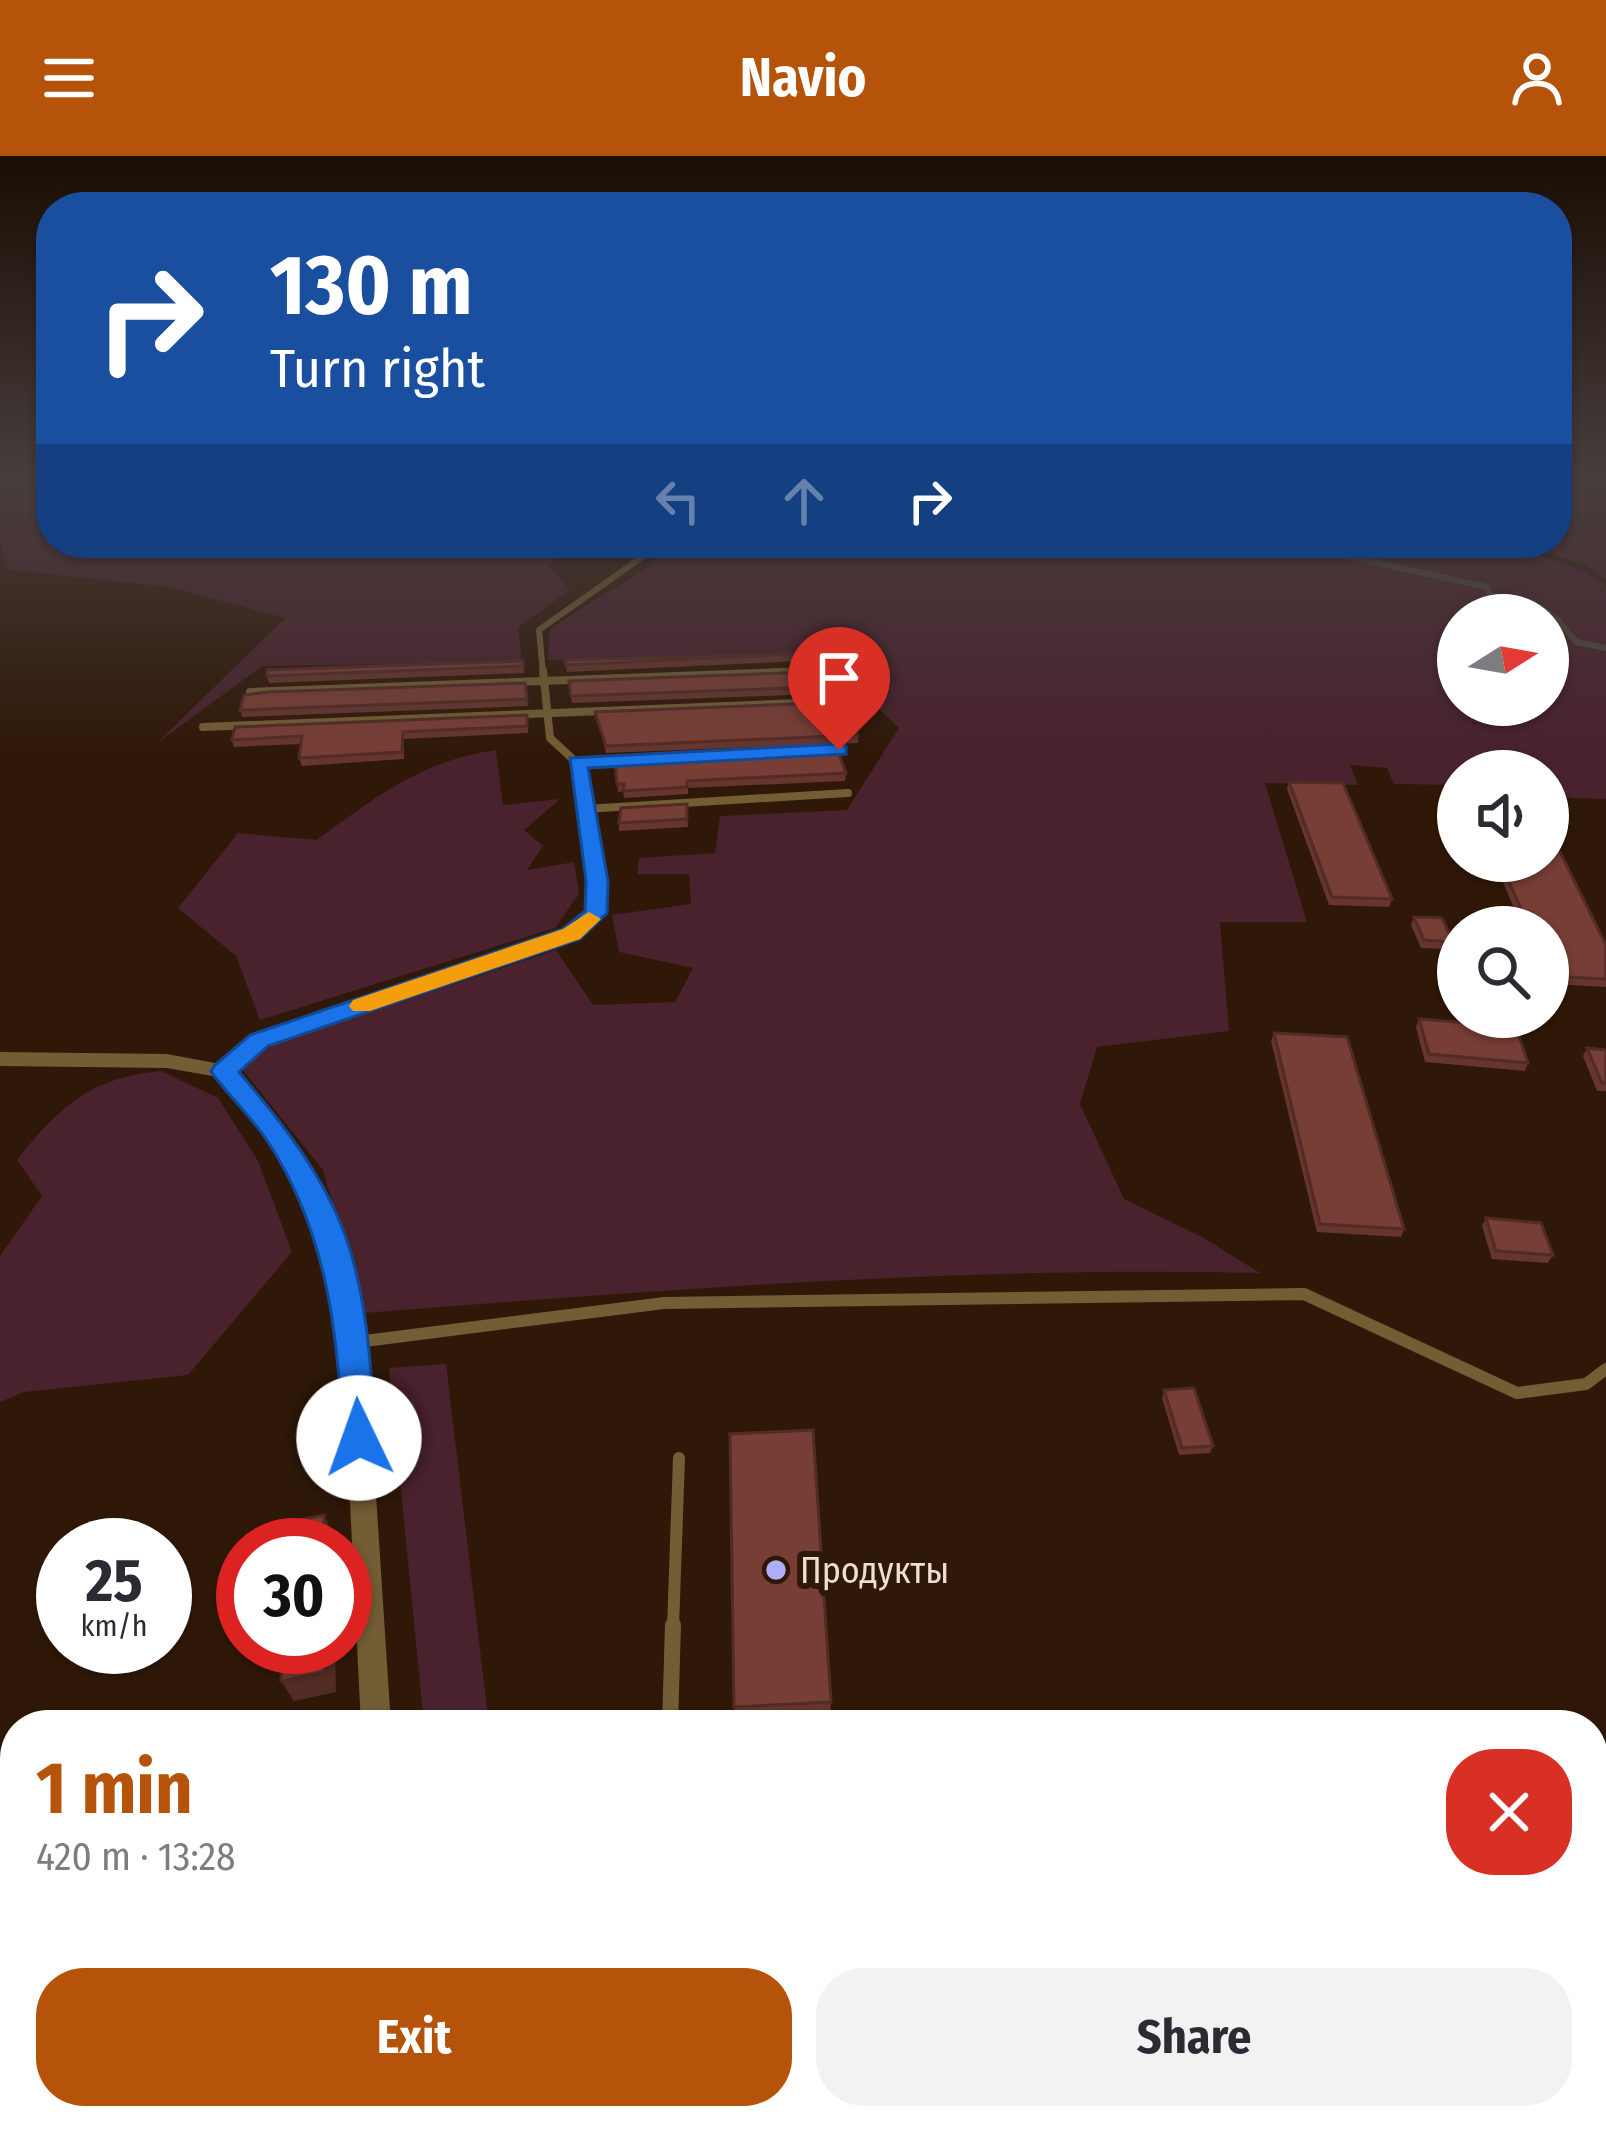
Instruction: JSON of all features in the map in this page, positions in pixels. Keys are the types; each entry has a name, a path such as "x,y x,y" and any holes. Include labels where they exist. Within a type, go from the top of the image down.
{"street":[{"path":"0,1059 167,1060 224,1071 279,1137 330,1234 354,1342 375,1710"}],"lane":[{"path":"224,1071 259,1040 572,934 596,913 597,881 577,763 550,738 539,630 567,606 633,570"},
{"path":"250,692 809,671"},
{"path":"203,727 850,701"},
{"path":"577,763 839,750"},
{"path":"585,809 848,793"},
{"path":"354,1342 664,1303 1304,1294 1517,1393 1586,1384 1606,1369"},
{"path":"671,1710 679,1458"}],"shaded area":[{"path":"10,570 553,570 570,590 518,627 522,662 262,666 156,744 285,618 170,587"},
{"path":"642,570 1583,570 1606,586 1606,799 1569,798 1569,750 1437,750 1437,785 1394,784 1387,768 1350,765 1358,785 1265,783 1307,922 1220,922 1229,1031 1097,1047 1080,1104 1124,1199 1202,1237 1260,1273 924,1277 364,1313 323,1170 242,1069 272,1045 556,950 593,1005 675,1002 693,968 619,952 612,915 691,904 689,874 637,874 639,858 715,853 720,816 847,810 899,728 826,657 548,660 549,630"},
{"path":"496,750 503,805 560,799 524,830 543,846 527,870 574,862 579,894 555,928 260,1020 236,956 178,908 238,833 317,840 380,795 423,772"},
{"path":"161,1071 218,1098 258,1161 292,1252 188,1375 24,1392 0,1402 0,1256 42,1196 17,1160 78,1098 115,1080"},
{"path":"446,1364 487,1710 423,1710 389,1368"}],"building":[{"path":"801,654 566,665 565,660"},
{"path":"523,661 523,666 267,676 267,670"},
{"path":"814,673 818,687 571,696 569,681"},
{"path":"525,683 527,699 240,710 244,695 267,692"},
{"path":"843,702 858,735 606,746 595,712"},
{"path":"527,715 527,726 403,732 402,752 299,758 302,736 232,740 235,727"},
{"path":"838,751 846,773 687,781 687,787 623,791 624,784 617,784 615,762"},
{"path":"1289,782 1343,783 1392,899 1332,897"},
{"path":"687,804 687,819 619,823 621,808"},
{"path":"1569,870 1606,945 1606,979 1569,977 1569,906 1520,906 1509,882 1569,882"},
{"path":"1414,917 1437,918 1437,941 1424,940"},
{"path":"1419,1019 1437,1020 1437,1038 1520,1038 1528,1063 1429,1054"},
{"path":"1274,1033 1347,1037 1404,1229 1320,1224"},
{"path":"1587,1048 1606,1050 1606,1083 1602,1083"},
{"path":"1486,1218 1541,1223 1553,1255 1496,1251"},
{"path":"1194,1388 1213,1446 1182,1448 1164,1390"},
{"path":"813,1430 831,1702 734,1707 730,1434"},
{"path":"281,1674 315,1674 281,1681"}],"waterway":[{"path":"1410,570 1487,587 1490,596 1530,601 1557,619 1576,642 1606,648"}],"slow traffic":[{"path":"362,1006 572,934 589,919"}],"place":[{"name":"Продукты","path":"776,1570"}],"route":[{"path":"359,1438 354,1342 330,1234 279,1137 224,1071 259,1040 572,934 596,913 597,881 577,763 839,750"}]}
